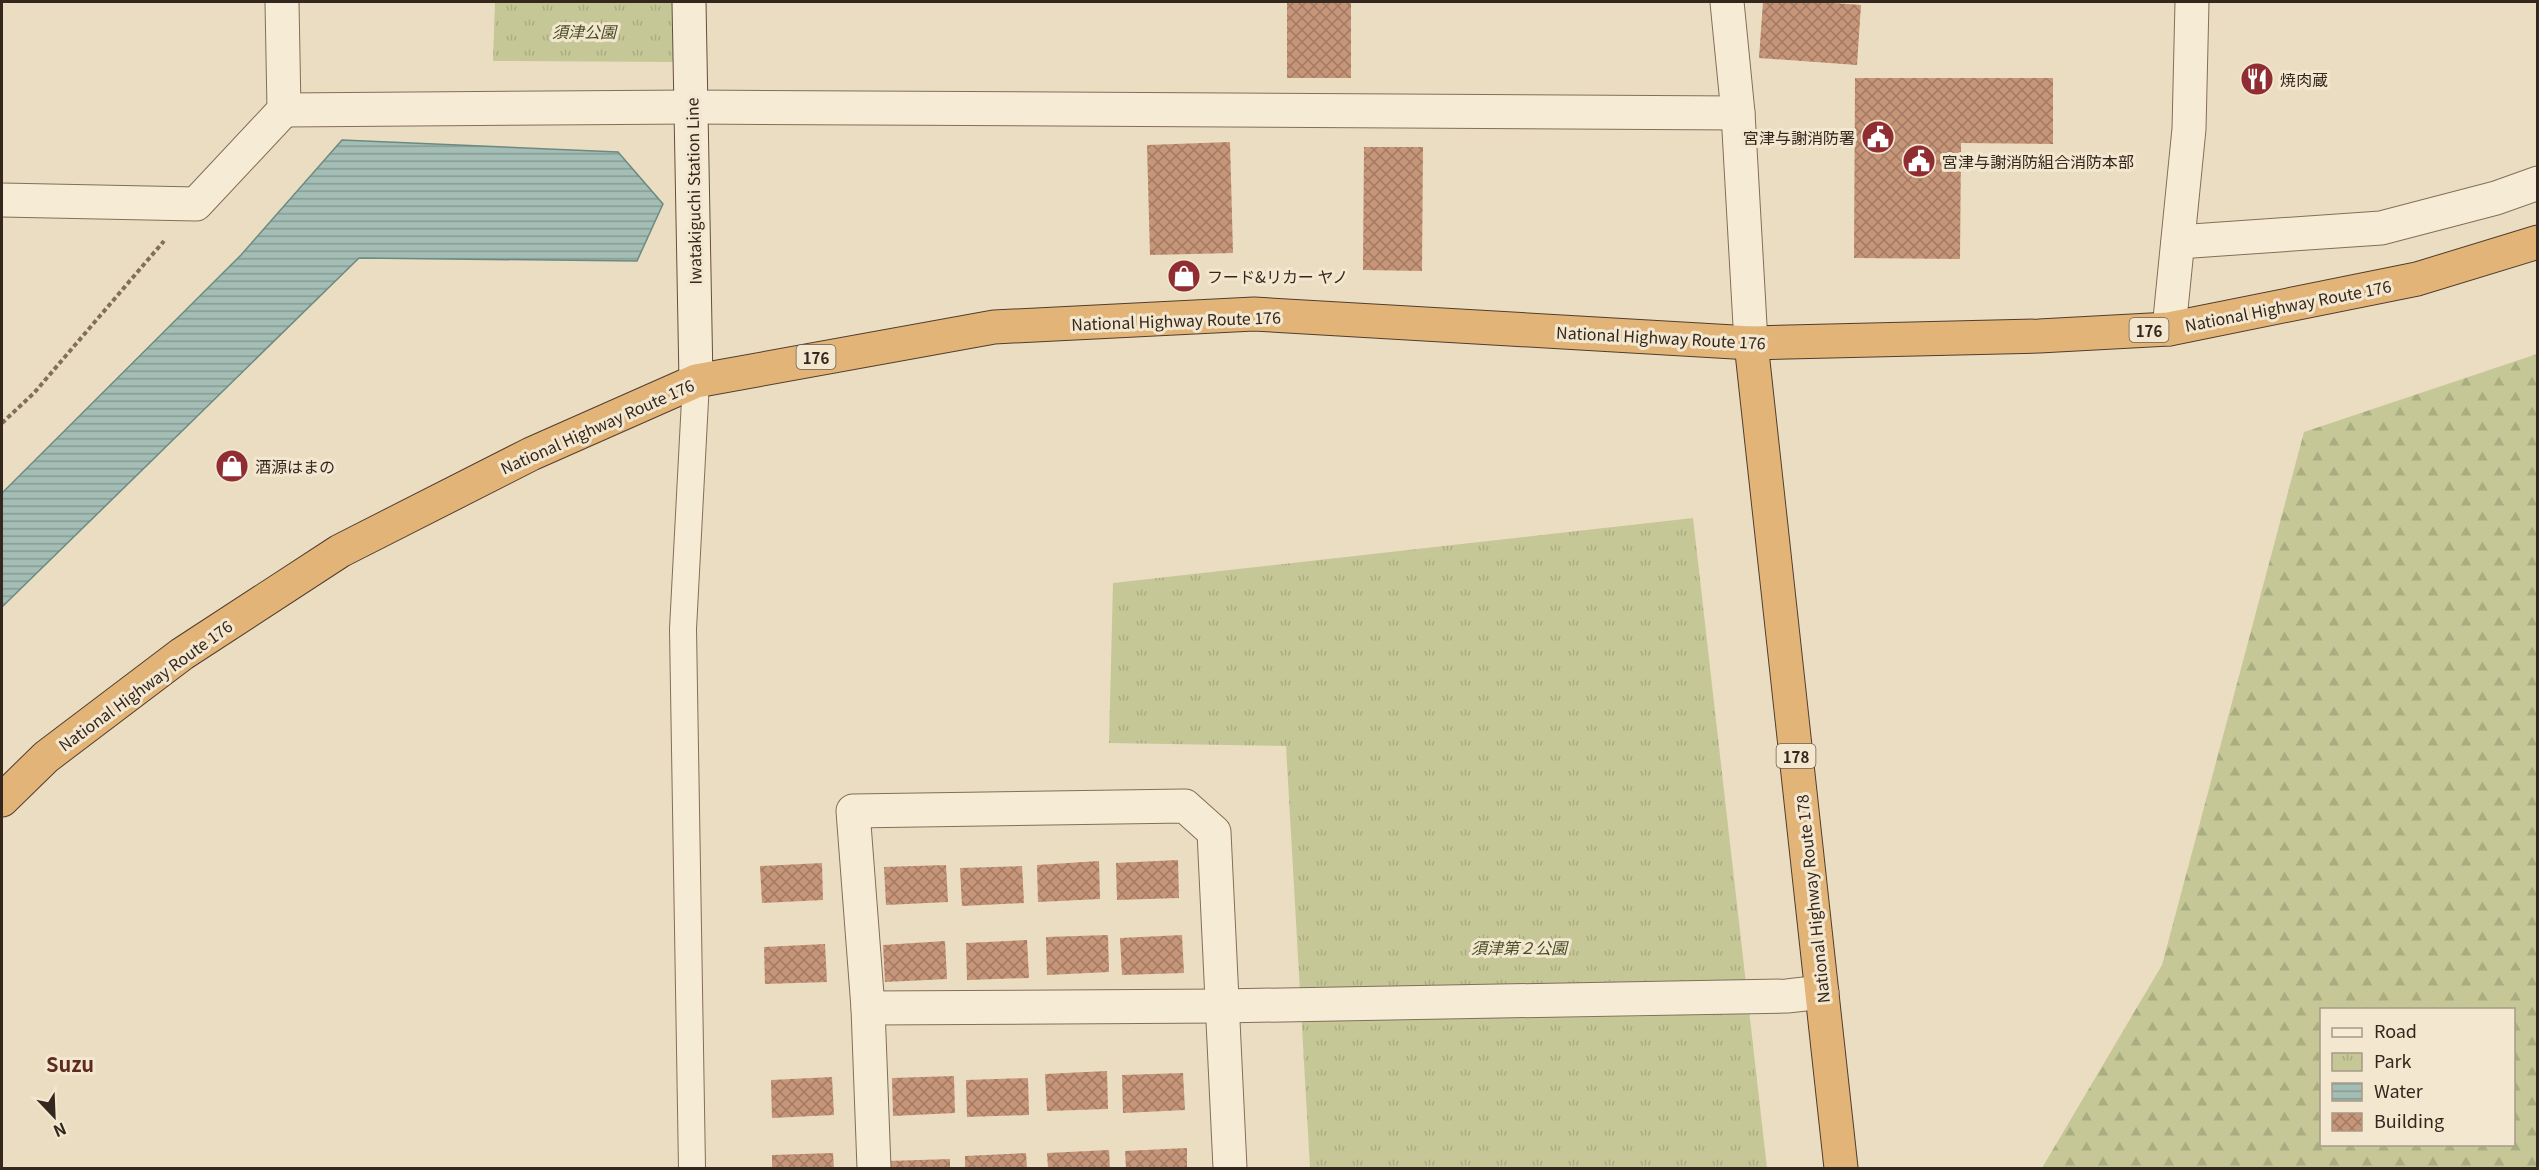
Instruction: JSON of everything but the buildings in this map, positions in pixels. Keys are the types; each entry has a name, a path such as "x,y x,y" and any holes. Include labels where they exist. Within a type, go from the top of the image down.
{"highway":[{"name":"National Highway Route 176","path":"2,800 46,758 182,654 339,551 531,454 696,381 994,327 1254,314 1751,343 2039,336 2169,329 2417,279 2538,242"},
{"name":"National Highway Route 178","path":"1751,343 1841,1168"}],"street":[{"path":"2,200 196,204 284,110 282,2"},
{"name":"Iwatakiguchi Station Line","path":"689,2 696,381"},
{"path":"1727,2 1738,113 1751,343"},
{"path":"2169,329 2189,129 2192,2"},
{"path":"284,110 692,107 1738,113"},
{"path":"2178,242 2381,228 2496,198 2538,183"},
{"path":"874,1168 868,1008 853,811 1185,806 1214,832 1230,1168"},
{"path":"868,1008 1222,1006 1775,997 1822,992"}],"lane":[{"path":"692,1168 683,629 696,381"}],"path":[{"path":"2,423 34,393 196,204"}],"green space":[{"name":"須津公園","path":"495,2 673,2 676,62 493,61"},
{"path":"2537,354 2537,1168 2042,1168 2162,965 2304,432"},
{"name":"須津第２公園","path":"1693,518 1767,1168 1310,1168 1286,746 1109,743 1113,583"}],"water":[{"path":"342,140 618,152 663,204 637,261 359,258 2,607 2,493 241,255"}],"place":[{"name":"焼肉蔵","path":"2257,79"},
{"name":"宮津与謝消防署","path":"1878,137"},
{"name":"宮津与謝消防組合消防本部","path":"1919,161"},
{"name":"フード&リカー ヤノ","path":"1184,276"},
{"name":"酒源はまの","path":"232,466"}],"district":[{"name":"Suzu","path":"70,1063"}]}
